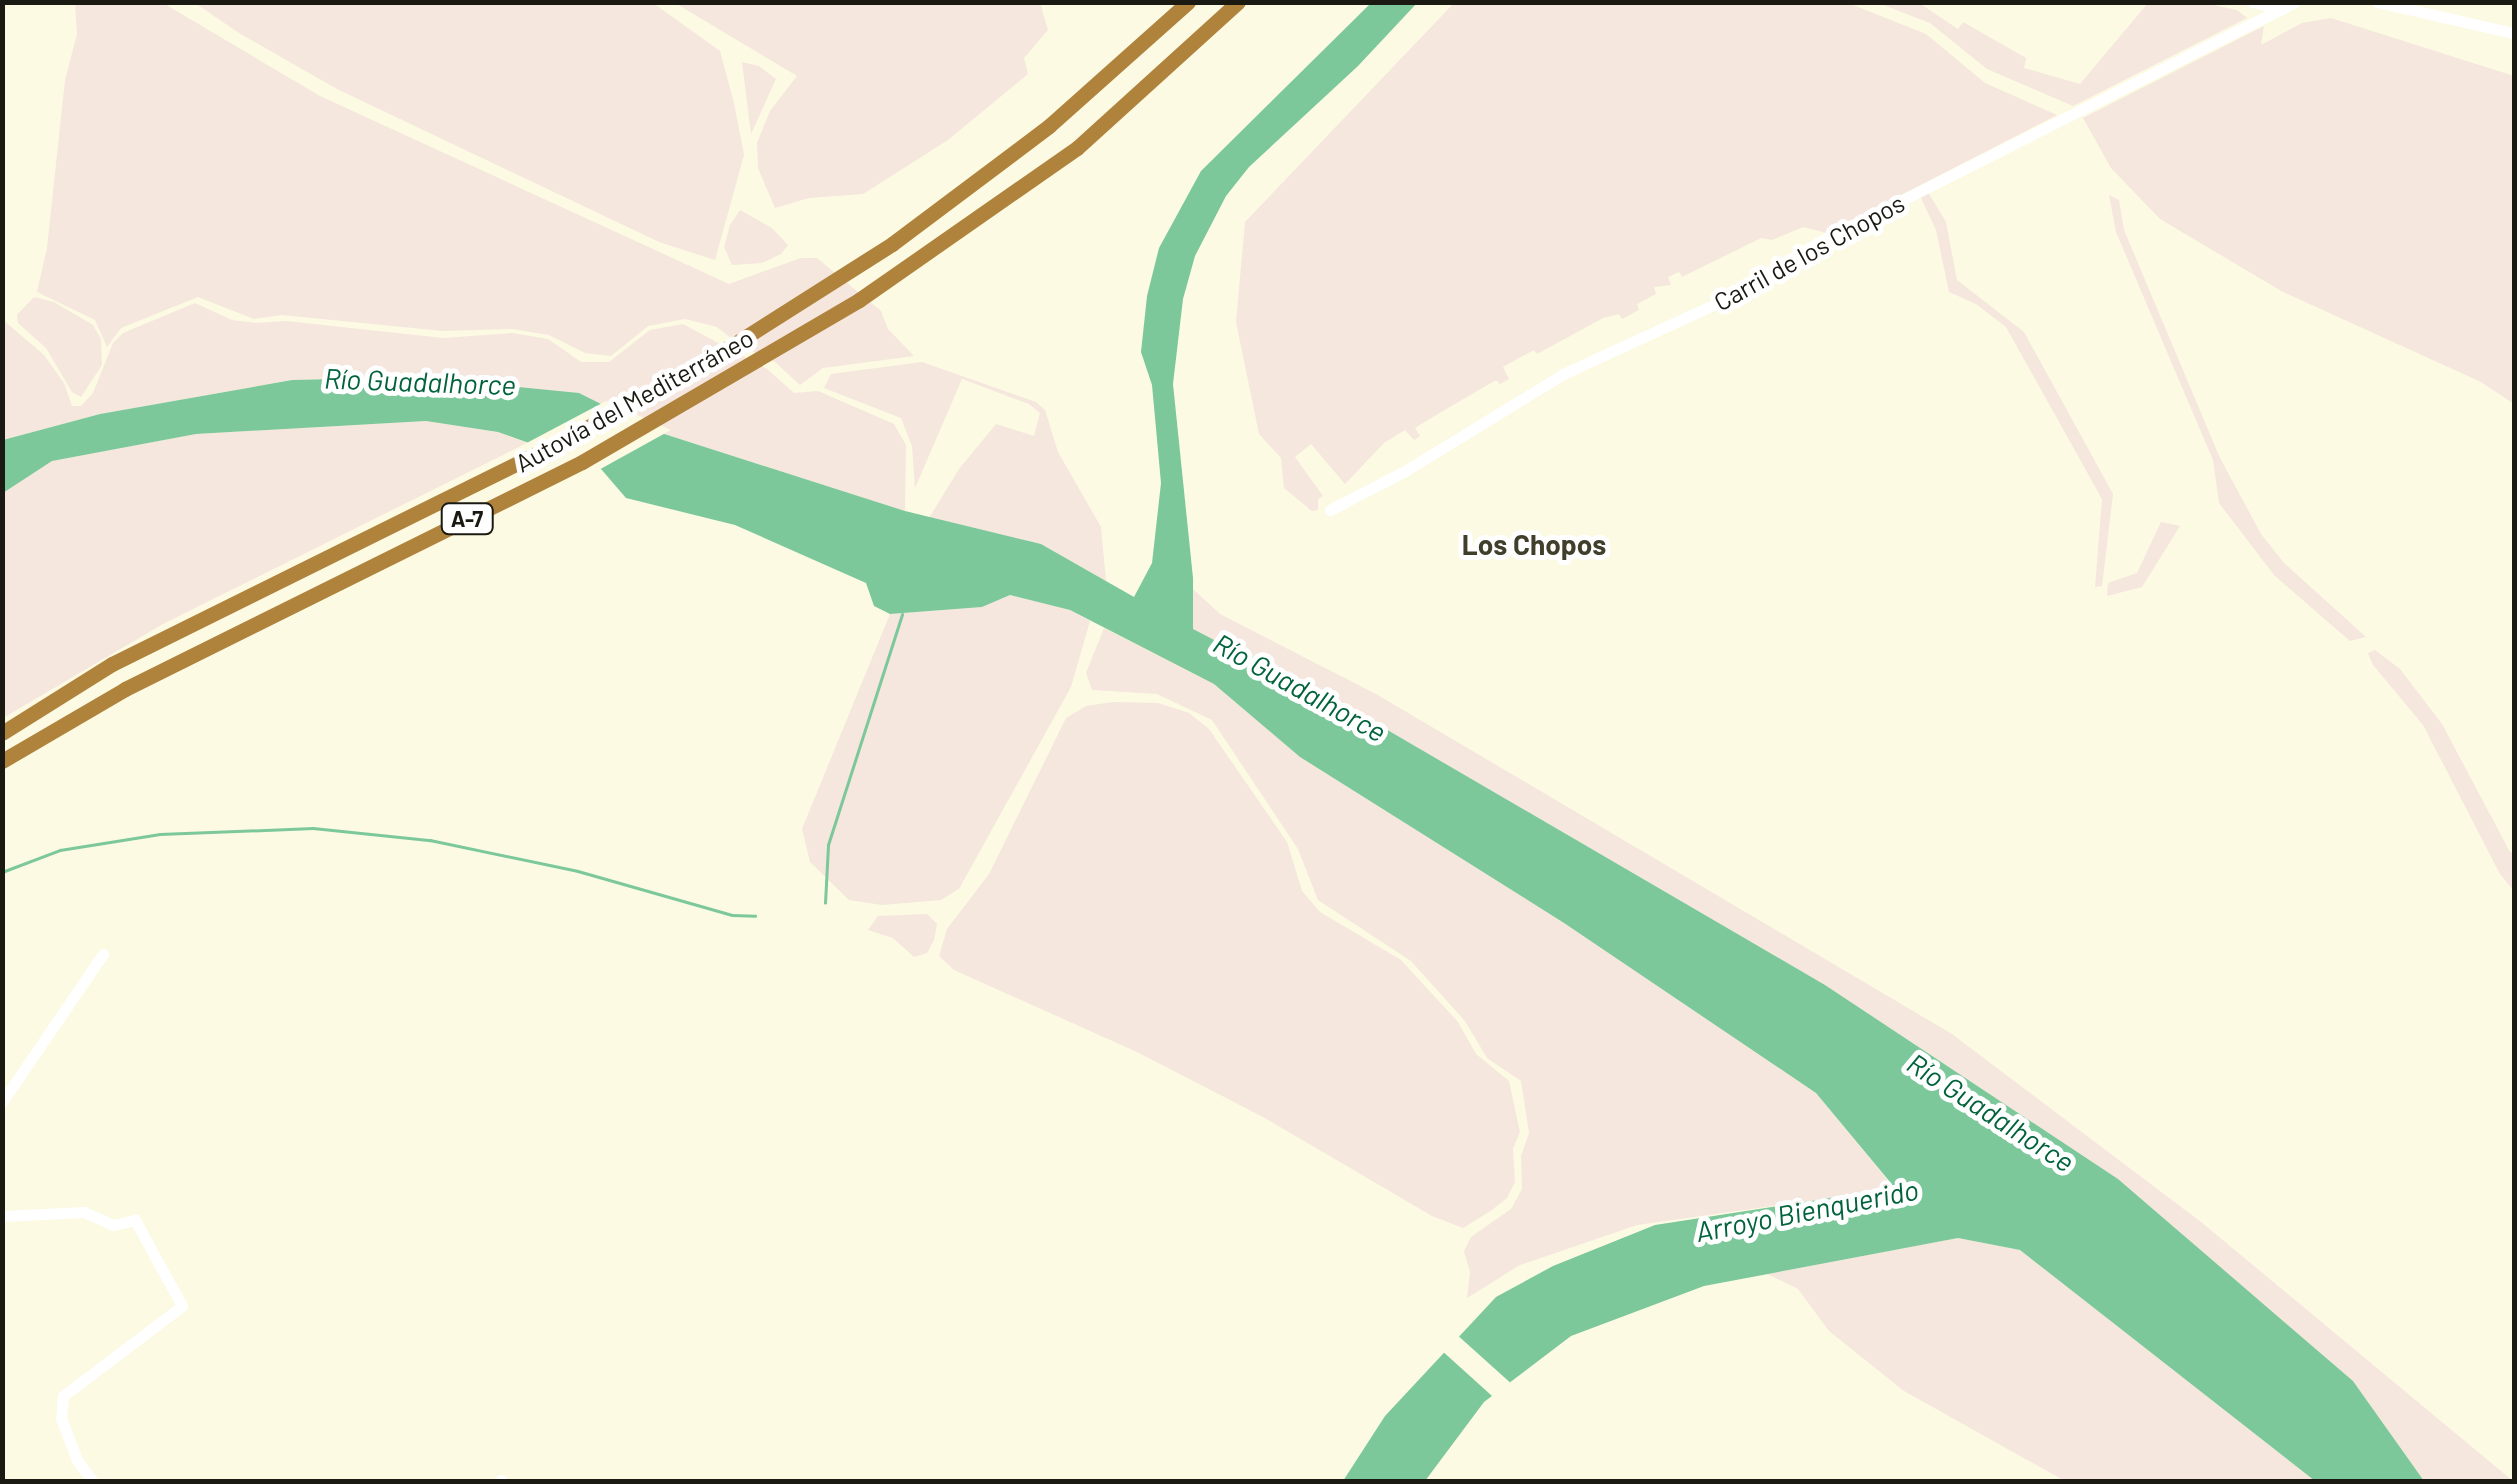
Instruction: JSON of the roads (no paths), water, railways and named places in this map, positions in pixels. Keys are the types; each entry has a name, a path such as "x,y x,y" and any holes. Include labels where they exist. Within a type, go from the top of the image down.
{"highway":[{"name":"Autovía del Mediterráneo","path":"2,733 112,664 568,438 703,364 892,244 1049,126 1188,2"},
{"name":"Autovía del Mediterráneo","path":"2,762 124,689 582,462 714,388 922,259 1077,148 1238,2"}],"street":[{"path":"2252,2 2282,9"},
{"name":"Carril de los Chopos","path":"1330,510 1405,471 1563,374 1715,304 1819,242 2294,2"},
{"path":"2376,2 2514,33"},
{"path":"2,1102 103,954"},
{"path":"2,1216 84,1212 113,1225 134,1220 182,1306 63,1396 61,1418 77,1460 93,1482"}],"water":[{"path":"1371,3 1417,3 1358,66 1249,167 1226,196 1195,256 1183,299 1173,384 1193,578 1193,629 1384,728 1825,985 2118,1179 2353,1381 2424,1481 2315,1481 2020,1250 1958,1238 1704,1286 1571,1336 1484,1402 1425,1481 1343,1481 1385,1416 1496,1297 1553,1266 1655,1225 1895,1188 1816,1093 1564,923 1300,757 1214,684 1070,610 1010,595 982,607 890,614 874,606 866,583 735,525 626,498 601,469 498,432 426,421 196,434 52,461 3,493 3,440 100,414 292,380 418,377 579,393 655,431 905,511 1041,544 1134,597 1152,563 1161,483 1152,385 1141,352 1147,296 1159,248 1201,171"}],"waterway":[{"path":"825,903 828,845 902,615"},
{"path":"2,872 60,850 160,834 313,828 430,840 578,871 732,915 755,916"}],"district":[{"name":"Los Chopos","path":"1534,544"}],"water label":[{"name":"Río Guadalhorce","path":"420,381"},
{"name":"Río Guadalhorce","path":"1300,687"},
{"name":"Río Guadalhorce","path":"1991,1112"},
{"name":"Arroyo Bienquerido","path":"1807,1210"}]}
